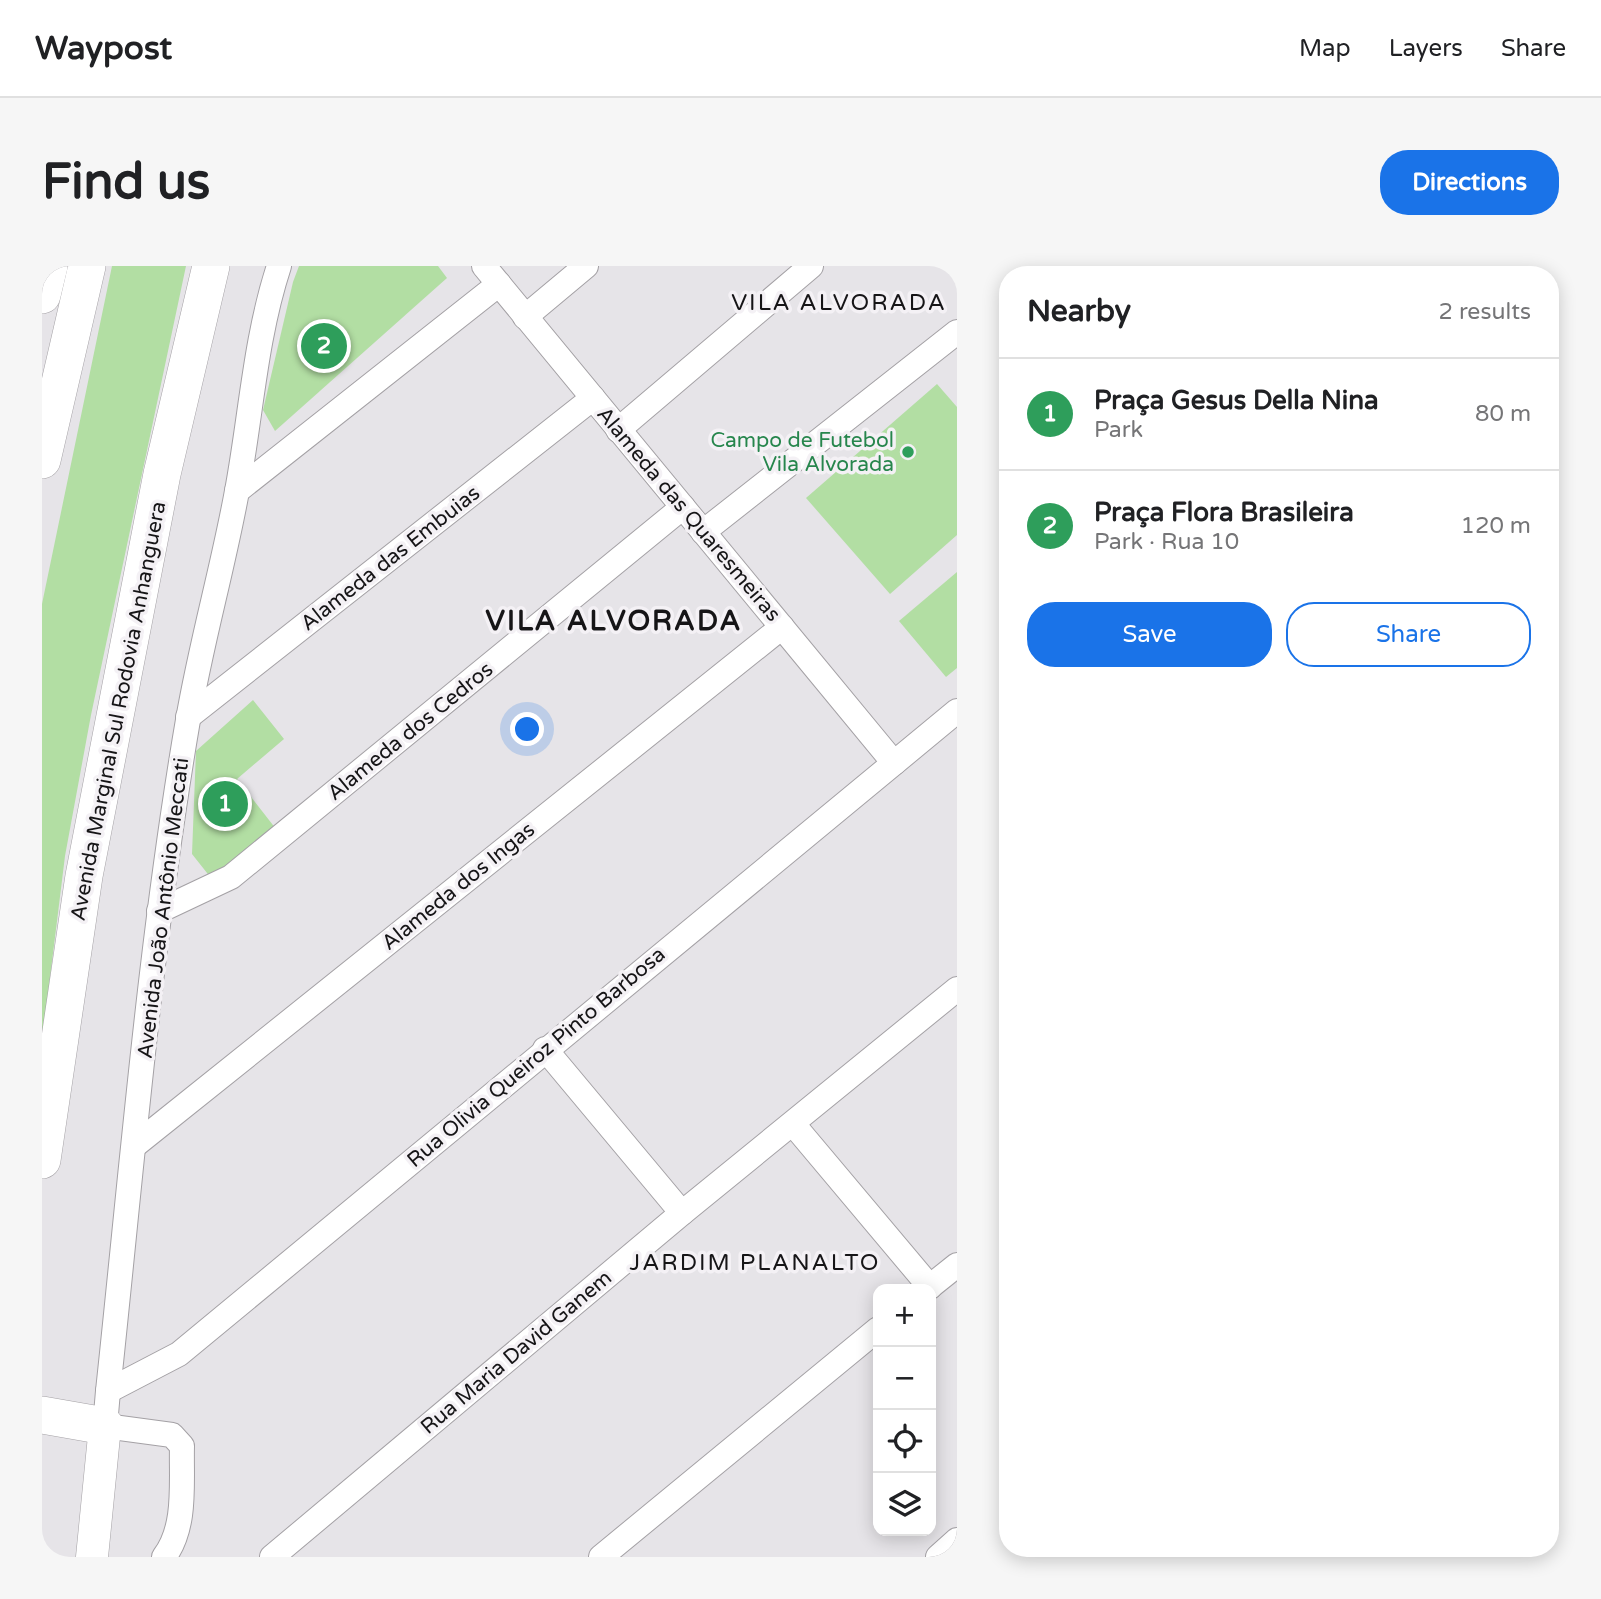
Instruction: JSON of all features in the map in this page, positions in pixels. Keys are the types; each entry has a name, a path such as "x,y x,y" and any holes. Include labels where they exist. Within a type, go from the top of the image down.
{"highway":[{"path":"42,295 49,266"},
{"path":"42,460 87,266"},
{"name":"Avenida Marginal Sul Rodovia Anhanguera","path":"42,1160 85,876 162,474 211,266"},
{"path":"42,1415 107,1409"}],"main road":[{"name":"Avenida João Antônio Meccati","path":"92,1557 107,1409"}],"street":[{"name":"Avenida João Antônio Meccati","path":"107,1409 159,911 188,717 237,491 267,304 279,266"},
{"path":"525,317 586,266"},
{"path":"618,429 811,266"},
{"path":"237,491 491,275"},
{"name":"Alameda das Quaresmeiras","path":"491,275 894,763"},
{"path":"703,532 957,332"},
{"name":"Alameda das Embuias","path":"188,717 593,398"},
{"name":"Alameda dos Cedros","path":"159,911 231,877 683,507"},
{"name":"Alameda dos Ingas","path":"134,1146 782,627"},
{"name":"Rua Olivia Queiroz Pinto Barbosa","path":"107,1409 179,1354 957,711"},
{"name":"Rua Maria David Ganem","path":"272,1557 682,1213 957,989"},
{"path":"545,1049 682,1213"},
{"path":"793,1124 925,1284"},
{"path":"933,1284 957,1265"},
{"path":"601,1557 873,1333"},
{"path":"107,1409 172,1436 182,1446 181,1502 176,1538 164,1557"},
{"path":"938,1557 957,1540"}],"green space":[{"path":"112,266 186,266 91,715 65,856 42,1043 42,604"},
{"path":"299,266 438,266 447,278 275,431 263,410"},
{"name":"Campo de Futebol Vila Alvorada","path":"937,384 957,407 957,535 890,594 806,498"},
{"path":"957,572 957,668 946,677 899,621"},
{"path":"253,700 284,739 237,779 276,829 211,878 192,854 196,751"}],"place":[{"name":"Praça Flora Brasileira","path":"324,346"},
{"name":"Campo de Futebol Vila Alvorada","path":"908,452"},
{"name":"Praça Gesus Della Nina","path":"225,804"}],"district":[{"name":"VILA ALVORADA","path":"839,302"},
{"name":"VILA ALVORADA","path":"614,620"},
{"name":"JARDIM PLANALTO","path":"755,1262"}]}
